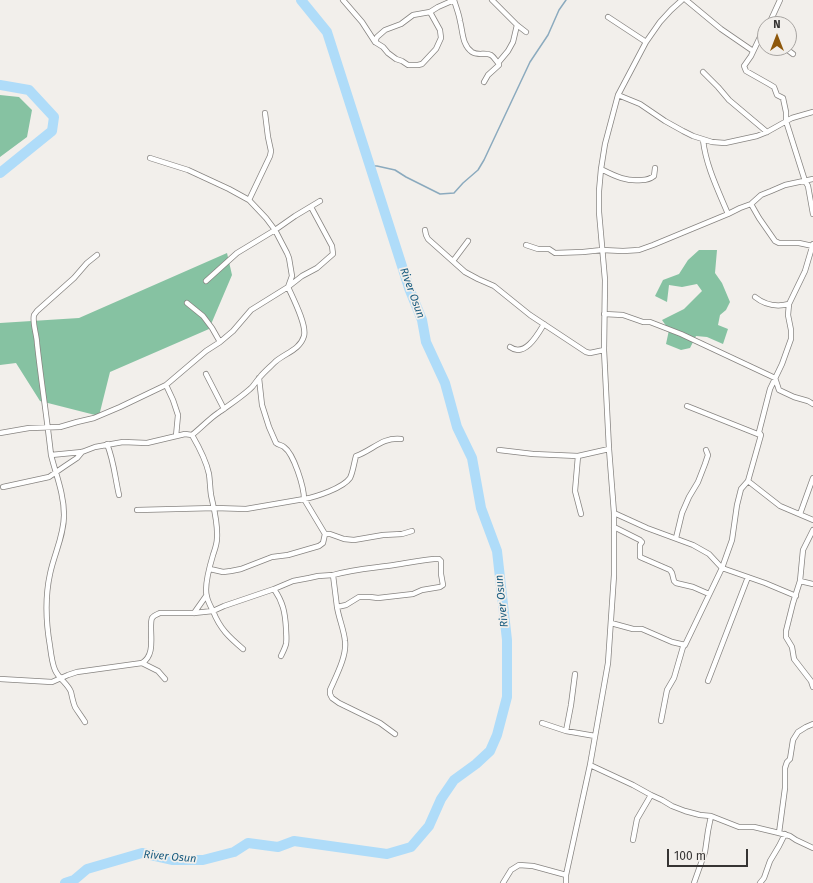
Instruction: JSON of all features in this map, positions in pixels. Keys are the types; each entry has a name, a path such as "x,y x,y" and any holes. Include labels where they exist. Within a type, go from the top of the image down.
{"street":[{"path":"343,0 362,22 375,42 396,59 412,66 422,64 436,49 441,38 440,30 430,12"},
{"path":"375,42 385,30 401,24 413,15 430,12 454,0 465,43 474,53 490,55 498,63"},
{"path":"492,0 526,32"},
{"path":"566,883 566,875 590,765 608,663 614,576 614,513 604,350 605,280 599,212 601,169 605,144 618,95 646,42 660,22 682,0"},
{"path":"686,0 721,29 753,51"},
{"path":"773,16 780,0"},
{"path":"608,16 646,42"},
{"path":"484,82 488,75 499,65 498,63 508,51 513,42 517,25"},
{"path":"757,43 744,66 744,69 770,84 774,87 777,95 783,98 786,121 805,181 808,186 813,214"},
{"path":"703,72 729,100 766,132"},
{"path":"618,95 640,104 682,131 703,140 712,142 725,143 757,136 792,118 813,112"},
{"path":"786,112 790,114 792,118"},
{"path":"249,200 271,151 265,113"},
{"path":"703,140 707,164 728,214"},
{"path":"51,455 82,452 107,444 123,442 147,443 185,434 192,435 217,414 237,401 276,361 294,350 302,341 304,336 304,326 288,287 292,276 289,258 275,230 266,218 249,200 229,189 188,170 150,158"},
{"path":"601,169 621,178 641,180 652,178 654,176 655,168"},
{"path":"526,245 538,249 549,249 555,253 602,250 638,250 751,204 761,195 797,182 813,179"},
{"path":"206,281 237,253 320,201"},
{"path":"661,721 667,690 674,678 683,647 722,568 732,540 741,489 748,481 761,435 759,432 770,389 782,364 790,338 791,330 788,315 789,304 805,271 813,245 779,243 765,228 751,204"},
{"path":"0,433 29,428 60,427 94,418 166,385 206,351 233,331 251,310 316,268 333,254 332,246 311,207"},
{"path":"425,230 428,239 465,272 494,286 530,315 586,352 590,353 604,350"},
{"path":"453,261 468,241"},
{"path":"85,722 75,707 71,692 61,679 53,664 47,626 49,578 63,526 63,503 51,455 34,326 34,315 37,310 74,278 87,263 97,255"},
{"path":"755,297 766,304 789,304"},
{"path":"187,303 203,316 220,342"},
{"path":"604,314 623,315 643,322 650,322 681,334 775,378 779,390 813,404"},
{"path":"510,347 518,350 528,346 544,324"},
{"path":"206,374 224,409"},
{"path":"210,569 222,572 232,571 272,557 288,555 323,544 325,534 304,499 304,491 295,463 288,450 276,443 269,427 262,405 259,378"},
{"path":"166,385 178,416 176,436"},
{"path":"687,406 761,435"},
{"path":"192,435 206,462 211,494 215,508 217,538 206,596 216,620 243,649"},
{"path":"137,510 215,508 246,509 317,496 334,489 350,478 356,456 366,453 388,439 401,439"},
{"path":"107,444 111,454 119,495"},
{"path":"499,450 533,454 578,456 609,449"},
{"path":"676,538 682,513 698,482 705,464 708,455 706,450"},
{"path":"3,487 49,478 77,458 82,452"},
{"path":"578,456 575,491 581,514"},
{"path":"800,514 813,478"},
{"path":"748,481 780,506 813,520"},
{"path":"614,513 647,528 694,545 709,554 722,568 796,596"},
{"path":"614,527 640,540 642,542 640,545 640,556 670,570 676,584 693,587 709,594"},
{"path":"813,530 803,550 800,581 789,618 786,637 792,647 794,659 811,681 813,687"},
{"path":"325,534 354,540 383,534 402,534 412,531"},
{"path":"0,679 52,682 61,679 68,674 77,672 142,663 149,658 151,652 152,618 160,613 194,613 213,611 293,581 318,576 333,575 351,570 434,559 439,559 441,561 442,587 422,590 413,594 378,598 359,597 346,605 337,607"},
{"path":"333,575 338,616 345,642 345,648 341,664 330,690 330,694 332,698 380,723 395,734"},
{"path":"708,681 748,577"},
{"path":"800,581 813,584"},
{"path":"274,589 282,603 285,619 287,641 281,656"},
{"path":"194,613 206,596"},
{"path":"611,623 633,629 642,629 684,646"},
{"path":"142,663 154,668 165,679"},
{"path":"566,731 575,674"},
{"path":"542,723 566,731 595,736"},
{"path":"760,883 764,878 770,861 779,846 782,833 785,768 790,759 793,740 798,732 813,724"},
{"path":"590,765 672,806 700,815 711,816 739,826 754,827 782,833 813,848"},
{"path":"633,840 637,818 651,795"},
{"path":"694,883 705,852 711,816"},
{"path":"503,883 511,870 519,865 533,866 566,875"}],"green space":[{"path":"0,95 19,97 32,110 27,137 0,157"},
{"path":"699,250 717,250 715,273 722,283 730,302 726,310 720,315 718,325 728,329 723,344 707,337 696,336 690,348 681,350 666,344 669,330 662,320 684,309 702,291 697,284 682,287 669,285 667,302 655,296 663,280 679,274 688,260"},
{"path":"227,253 232,275 209,329 110,372 99,416 40,401 16,363 0,365 0,323 79,318"}],"waterway":[{"name":"River Osun","path":"65,883 74,880 87,869 142,853 173,860 203,860 234,852 248,843 278,847 294,841 387,854 411,847 429,826 441,799 454,780 476,764 490,751 497,735 507,697 507,640 497,551 481,508 472,458 457,427 445,383 426,342 422,320 409,288 327,32 301,0"},
{"path":"370,166 395,170 440,194 454,193 478,170 484,160 530,62 548,35 559,10 566,0"},
{"name":"River Osun","path":"0,85 29,90 54,117 52,131 0,173"}]}
